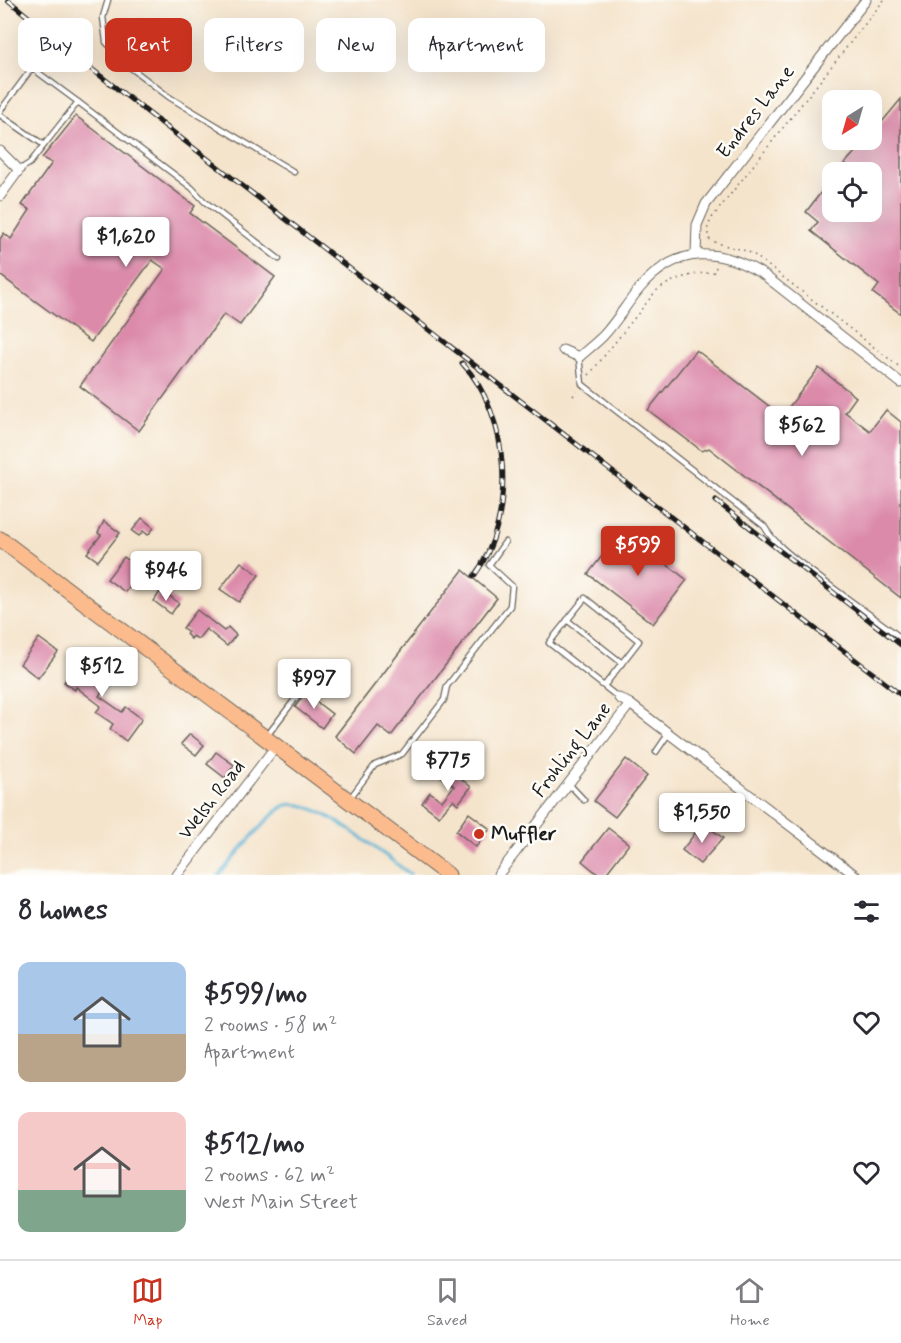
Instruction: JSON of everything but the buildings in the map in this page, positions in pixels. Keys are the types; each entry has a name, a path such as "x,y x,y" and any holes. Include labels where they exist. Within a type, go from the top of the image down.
{"main road":[{"path":"0,539 448,875"}],"street":[{"name":"Endres Lane","path":"696,255 697,225 706,204 866,0"},
{"path":"0,151 19,170 0,196"},
{"path":"563,350 579,357 603,335 641,287 658,270 680,259 696,255 726,256 764,275 901,383"},
{"path":"619,698 669,733 855,875"},
{"name":"Frohling Lane","path":"498,875 630,704"},
{"name":"Welsh Road","path":"177,875 271,742"}],"lane":[{"path":"108,0 103,16 106,42 131,68 169,98 294,172"},
{"path":"44,145 0,113 32,68 192,188 204,201 279,259"},
{"path":"19,170 30,163 78,102"},
{"path":"579,357 582,384 764,526 772,540 787,553 901,638"},
{"path":"348,800 375,765 402,754 444,700 447,686 510,606 512,586 489,566 505,542"},
{"path":"604,686 639,641 585,598 549,642 604,686 619,698"},
{"path":"567,620 622,663"},
{"path":"271,742 312,677"},
{"path":"656,752 669,733"},
{"path":"568,784 584,800"}],"path":[{"path":"884,0 711,219 707,230 709,239 718,244 743,249 753,254 901,368"},
{"path":"573,396 656,291 671,280 689,274 715,272 716,256"}],"waterway":[{"path":"219,875 271,816 287,805 300,805 332,819 410,874"}],"railway":[{"path":"8,0 89,67 901,695"},
{"path":"462,363 478,385 491,410 499,438 502,467 502,497 497,526 488,552 474,576"},
{"path":"716,501 901,645"}],"place":[{"name":"Muffler","path":"479,834"}]}
